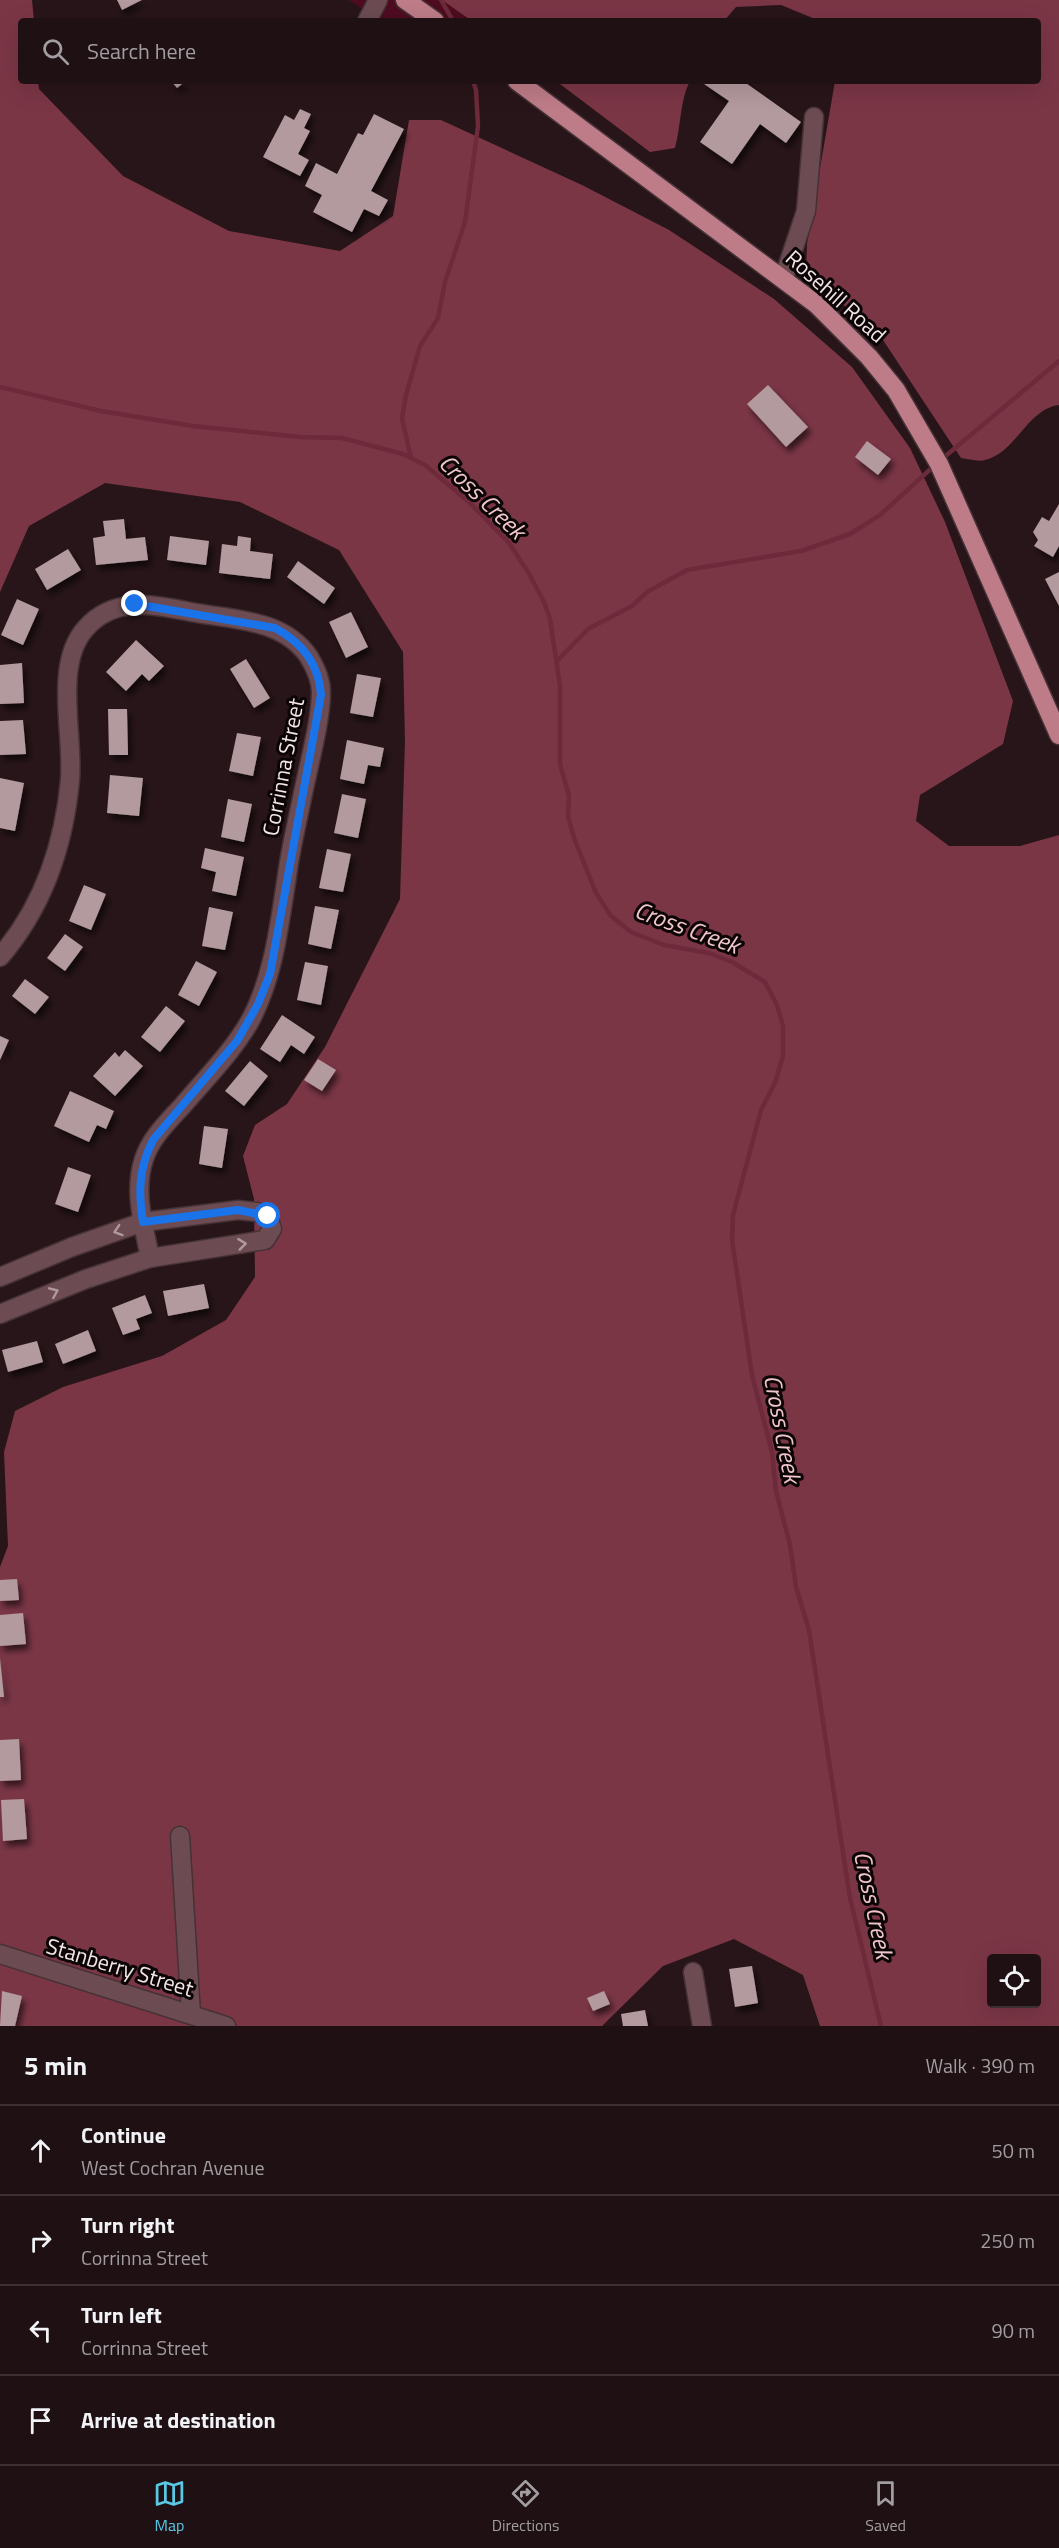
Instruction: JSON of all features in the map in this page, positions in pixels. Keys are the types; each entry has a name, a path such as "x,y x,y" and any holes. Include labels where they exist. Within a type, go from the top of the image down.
{"main road":[{"path":"405,0 431,18"},
{"name":"Rosehill Road","path":"521,84 784,278 840,326 870,357 919,426 939,464 1059,735"}],"street":[{"path":"369,18 378,0"},
{"path":"784,278 807,211 814,117"},
{"name":"Corrinna Street","path":"0,957 27,921 42,893 59,842 70,779 69,663 75,643 88,626 114,609 146,604 265,625 285,633 301,647 313,664 321,695 270,974 258,1004 237,1041 153,1140 144,1159 139,1180 143,1222 150,1257"},
{"path":"0,1277 72,1247 143,1222 238,1210 268,1216 272,1229 265,1239 150,1257 86,1279 0,1314"},
{"path":"180,1836 191,2014"},
{"name":"Stanberry Street","path":"0,1954 226,2026"},
{"path":"693,1972 702,2026"}],"shaded area":[{"path":"0,0 32,0 34,18 18,18 18,84 38,84 39,89 123,176 229,231 340,251 393,216 409,120 441,120 582,185 669,230 774,299 852,367 910,448 945,522 1013,701 1003,744 920,795 916,821 949,846 1020,846 1059,835 1059,2026 820,2026 803,1975 734,1939 663,1966 602,2026 0,2026 0,1567 8,1546 4,1452 15,1411 63,1387 162,1356 226,1320 255,1277 254,1199 243,1156 255,1125 287,1104 325,1047 400,899 405,741 403,652 339,550 240,502 105,483 29,526 0,592"},
{"path":"349,0 483,0 476,18 376,18"},
{"path":"442,0 1059,0 1059,405 1038,414 1014,441 996,456 982,461 961,458 879,334 806,274 807,244 834,84 1041,84 1041,18 813,18 781,5 736,7 727,18 468,18"},
{"path":"560,84 689,84 684,96 675,148 650,152"}],"building":[{"path":"117,0 142,0 122,10"},
{"path":"704,84 747,84 801,122 786,143 760,124 732,164 700,142 729,101"},
{"path":"300,109 311,114 304,128 310,131 298,154 309,160 300,176 263,157 285,115 294,120"},
{"path":"374,114 404,129 371,191 388,200 379,216 364,209 352,232 313,212 322,195 305,186 316,163 337,174 358,133 363,135"},
{"path":"768,385 808,427 786,447 747,404"},
{"path":"867,441 891,459 878,475 855,457"},
{"path":"1059,504 1059,546 1053,557 1034,546 1038,540 1033,532 1042,517 1049,521"},
{"path":"124,519 126,539 145,537 148,560 96,565 93,538 105,536 103,521"},
{"path":"170,536 209,541 206,565 167,560"},
{"path":"238,536 251,538 250,551 273,554 270,579 219,573 222,544 237,546"},
{"path":"68,549 81,570 47,590 35,569"},
{"path":"298,561 335,588 324,604 287,577"},
{"path":"1059,572 1059,606 1045,579"},
{"path":"17,599 39,609 23,645 1,635"},
{"path":"351,612 368,647 346,658 329,622"},
{"path":"136,640 164,666 149,681 142,674 126,691 106,672"},
{"path":"246,659 270,698 254,708 230,669"},
{"path":"22,663 24,703 0,704 0,665"},
{"path":"357,674 381,678 373,717 350,713"},
{"path":"108,709 127,709 128,755 109,755"},
{"path":"23,720 26,754 0,755 0,721"},
{"path":"237,733 261,737 253,776 229,771"},
{"path":"347,740 384,748 380,767 368,765 364,784 340,779"},
{"path":"110,775 143,778 139,816 107,813"},
{"path":"0,778 24,783 15,831 0,828"},
{"path":"342,794 366,799 358,838 334,833"},
{"path":"228,799 252,804 244,842 221,837"},
{"path":"205,848 244,857 236,896 212,891 216,872 201,868"},
{"path":"327,849 351,854 343,892 319,888"},
{"path":"84,885 106,894 91,930 69,921"},
{"path":"315,906 339,910 331,949 308,944"},
{"path":"209,907 233,912 225,950 202,946"},
{"path":"65,934 83,947 65,971 47,958"},
{"path":"196,961 217,972 199,1006 178,995"},
{"path":"305,962 328,966 321,1005 297,1000"},
{"path":"25,979 49,997 35,1014 12,996"},
{"path":"166,1006 185,1021 160,1052 141,1037"},
{"path":"282,1015 315,1037 304,1054 291,1045 280,1062 260,1049"},
{"path":"0,1036 9,1040 0,1060"},
{"path":"125,1050 143,1066 115,1096 93,1076 115,1052 119,1057"},
{"path":"318,1059 336,1070 322,1091 304,1080"},
{"path":"250,1061 268,1076 244,1106 225,1091"},
{"path":"70,1091 114,1111 106,1129 97,1125 89,1142 54,1126"},
{"path":"204,1126 228,1129 222,1168 199,1164"},
{"path":"68,1167 91,1175 78,1212 55,1204"},
{"path":"204,1284 209,1308 168,1316 163,1291"},
{"path":"145,1295 152,1313 136,1319 140,1329 123,1335 112,1308"},
{"path":"88,1330 96,1351 63,1364 55,1344"},
{"path":"37,1341 43,1362 8,1372 2,1350"},
{"path":"17,1579 19,1600 0,1601 0,1580"},
{"path":"23,1613 26,1644 0,1646 0,1615"},
{"path":"0,1658 4,1697 0,1697"},
{"path":"19,1739 21,1780 0,1781 0,1740"},
{"path":"24,1799 27,1839 3,1841 1,1800"},
{"path":"752,1966 758,2003 735,2007 729,1969"},
{"path":"2,1991 22,1996 15,2026 0,2026"},
{"path":"604,1991 610,2004 593,2011 587,1998"},
{"path":"645,2010 648,2026 623,2026 621,2014"}],"waterway":[{"path":"441,0 451,18"},
{"path":"411,458 402,418 420,346 438,318 445,282 465,222 478,126 474,84"},
{"path":"942,459 1059,361"},
{"name":"Cross Creek","path":"0,387 101,411 193,426 300,437 342,438 403,454 425,465 469,502 509,543 544,602 550,619 560,686 560,764 569,796 568,816 574,838 596,893 611,916 631,932 664,945 709,953 732,962 765,982 777,1005 783,1026 783,1056 775,1083 761,1110 733,1215 732,1240 752,1375 772,1452 776,1491 790,1545 796,1587 809,1630 850,1898 881,2026"},
{"path":"557,661 588,629 632,606 647,592 687,570 801,551 850,534 880,515 935,465"}],"route":[{"path":"135,604 146,604 275,628 293,639 308,655 321,684 321,695 270,974 258,1004 237,1041 153,1140 144,1159 139,1180 143,1222 238,1210 268,1216"}]}
